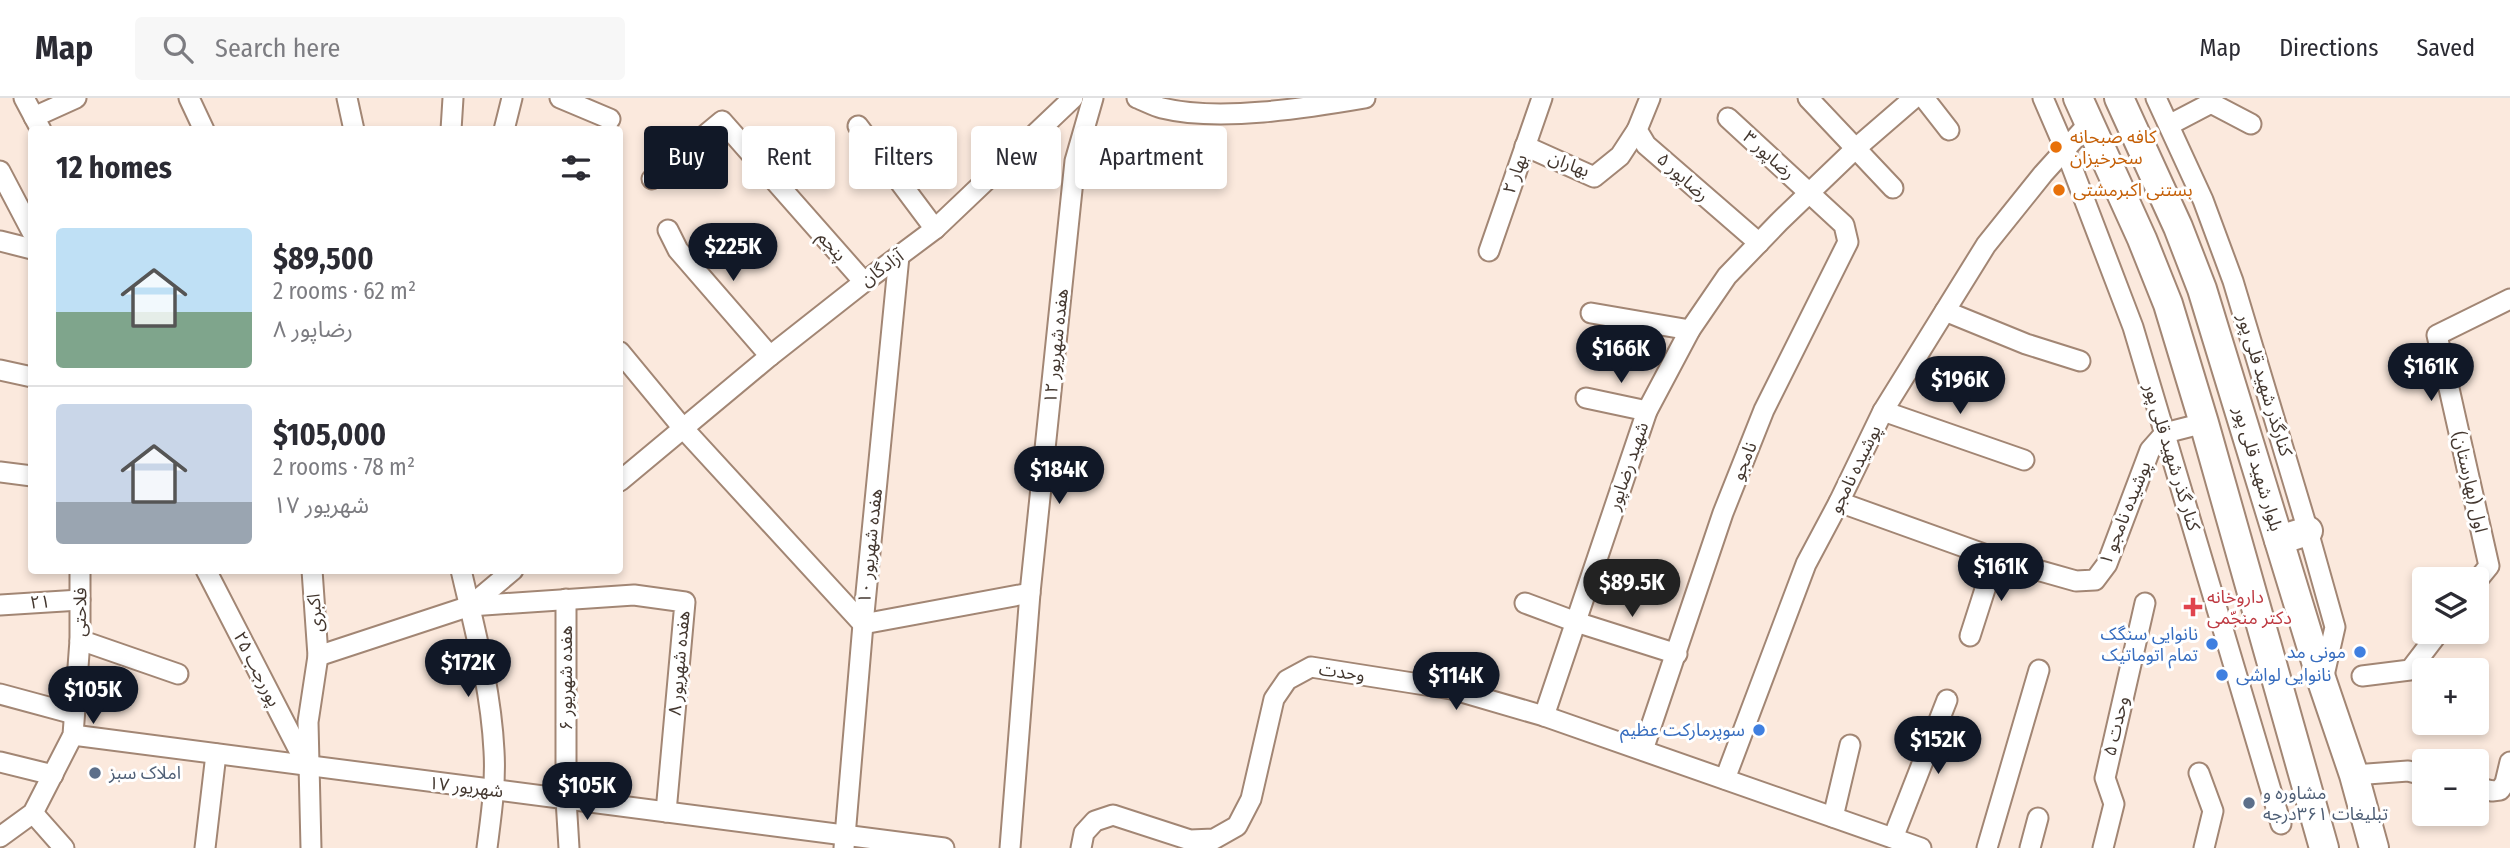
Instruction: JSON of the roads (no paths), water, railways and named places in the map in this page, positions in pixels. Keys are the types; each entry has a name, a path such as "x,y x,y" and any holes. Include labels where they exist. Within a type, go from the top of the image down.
{"highway":[{"name":"بلوار شهید قلی پور","path":"2119,98 2203,289 2322,681 2354,775 2374,848"},
{"path":"2084,110 2168,304 2324,848"},
{"path":"2168,304 2203,289"},
{"path":"2279,540 2308,531"}],"street":[{"path":"24,98 38,123 76,98"},
{"path":"189,98 202,126"},
{"path":"347,98 353,126"},
{"path":"451,126 453,98"},
{"path":"505,126 512,98"},
{"path":"560,98 610,119"},
{"name":"آزادگان","path":"623,478 770,356 935,229 1073,98"},
{"name":"هفده شهریور ۱۲","path":"1010,848 1030,593 1075,161 1093,98"},
{"path":"1137,98 1161,108 1208,114 1365,98"},
{"name":"بهار ۲","path":"1489,251 1542,98"},
{"path":"1637,130 1650,98"},
{"path":"1808,98 1893,188"},
{"name":"شهید رضاپور","path":"1544,716 1647,411 1690,330 1727,276 1855,149 1914,98"},
{"path":"1924,98 1949,130"},
{"name":"کنار گذر شهید قلی پور","path":"2042,98 2065,149 2133,327 2281,824"},
{"name":"کنارگذر شهید قلی پور","path":"2156,98 2203,200 2233,281 2308,531 2335,627 2322,681"},
{"path":"2169,125 2211,103 2251,124"},
{"name":"پوشیده نامجو","path":"1725,779 1806,564 1883,411 1986,246 2065,149 2084,110"},
{"name":"رضاپور ۳","path":"1728,118 1810,192"},
{"name":"پنجم","path":"728,128 864,282"},
{"name":"بهاران","path":"1525,146 1594,177 1620,156 1637,130"},
{"name":"رضاپور ۵","path":"1637,130 1646,145 1759,243"},
{"path":"0,172 28,224"},
{"path":"905,189 935,229"},
{"name":"نامجو","path":"1643,750 1723,513 1764,410 1848,242 1844,225 1810,192"},
{"path":"668,230 678,250 770,356"},
{"path":"0,241 28,248"},
{"name":"هفده شهریور ۱۰","path":"845,842 899,256"},
{"name":"اول (بهارستان)","path":"2488,567 2437,335 2510,299"},
{"path":"1945,311 2026,344 2080,361"},
{"path":"1591,313 1690,330"},
{"path":"623,356 682,427 863,624 1030,593"},
{"path":"0,370 28,376"},
{"path":"1586,398 1647,411"},
{"path":"1883,411 2024,460"},
{"path":"2165,433 2204,423"},
{"name":"پوشیده نامجو ۱","path":"1839,502 1995,558 2076,581 2095,580 2107,564 2150,450 2165,433"},
{"path":"0,472 28,476"},
{"path":"1970,636 1995,558"},
{"name":"فلاحتی","path":"0,837 33,813 73,735 80,574"},
{"name":"پوررجب ۲۵","path":"208,574 308,767"},
{"name":"اکبری","path":"312,574 318,656 307,722 312,848"},
{"path":"462,574 487,686 494,751 494,790 487,848"},
{"path":"318,656 470,606 508,574"},
{"name":"هفده شهریور ۸","path":"470,606 634,595 665,597 685,602 666,812"},
{"name":"هفده شهریور ۶","path":"566,599 566,799 569,848"},
{"name":"۲۱","path":"0,605 80,600"},
{"path":"1525,603 1677,654"},
{"name":"وحدت ۵","path":"2103,848 2114,804 2105,778 2145,603"},
{"path":"79,640 178,674"},
{"path":"2362,676 2410,670 2430,644"},
{"name":"وحدت","path":"1081,848 1084,833 1095,821 1113,815 1190,840 1214,839 1237,826 1251,799 1274,699 1287,680 1311,667 1451,690 1544,716 1921,848"},
{"path":"1987,848 2039,670"},
{"path":"0,694 74,714"},
{"path":"1893,838 1947,700"},
{"name":"۱۷ شهریور","path":"73,735 666,812 845,842 944,848"},
{"path":"1833,817 1850,745"},
{"path":"205,848 216,754"},
{"path":"0,762 53,775"},
{"path":"2489,790 2500,790 2505,783 2510,762"},
{"path":"2354,775 2412,772"},
{"path":"2199,773 2213,811 2204,848"},
{"path":"33,813 64,848"},
{"path":"2030,848 2038,818"}],"place":[{"name":"کافه صبحانه سحرخیزان","path":"2056,147"},
{"name":"بستنی اکبرمشتی","path":"2059,190"},
{"name":"داروخانه دکتر منجّمی","path":"2193,607"},
{"name":"نانوایی سنگک تمام اتوماتیک","path":"2212,644"},
{"name":"مونی مد","path":"2360,652"},
{"name":"نانوایی لواشی","path":"2222,675"},
{"name":"سوپرمارکت عظیم","path":"1759,730"},
{"name":"املاک سبز","path":"95,773"},
{"name":"مشاوره و تبلیغات ۳۶۱درجه","path":"2249,803"}]}
